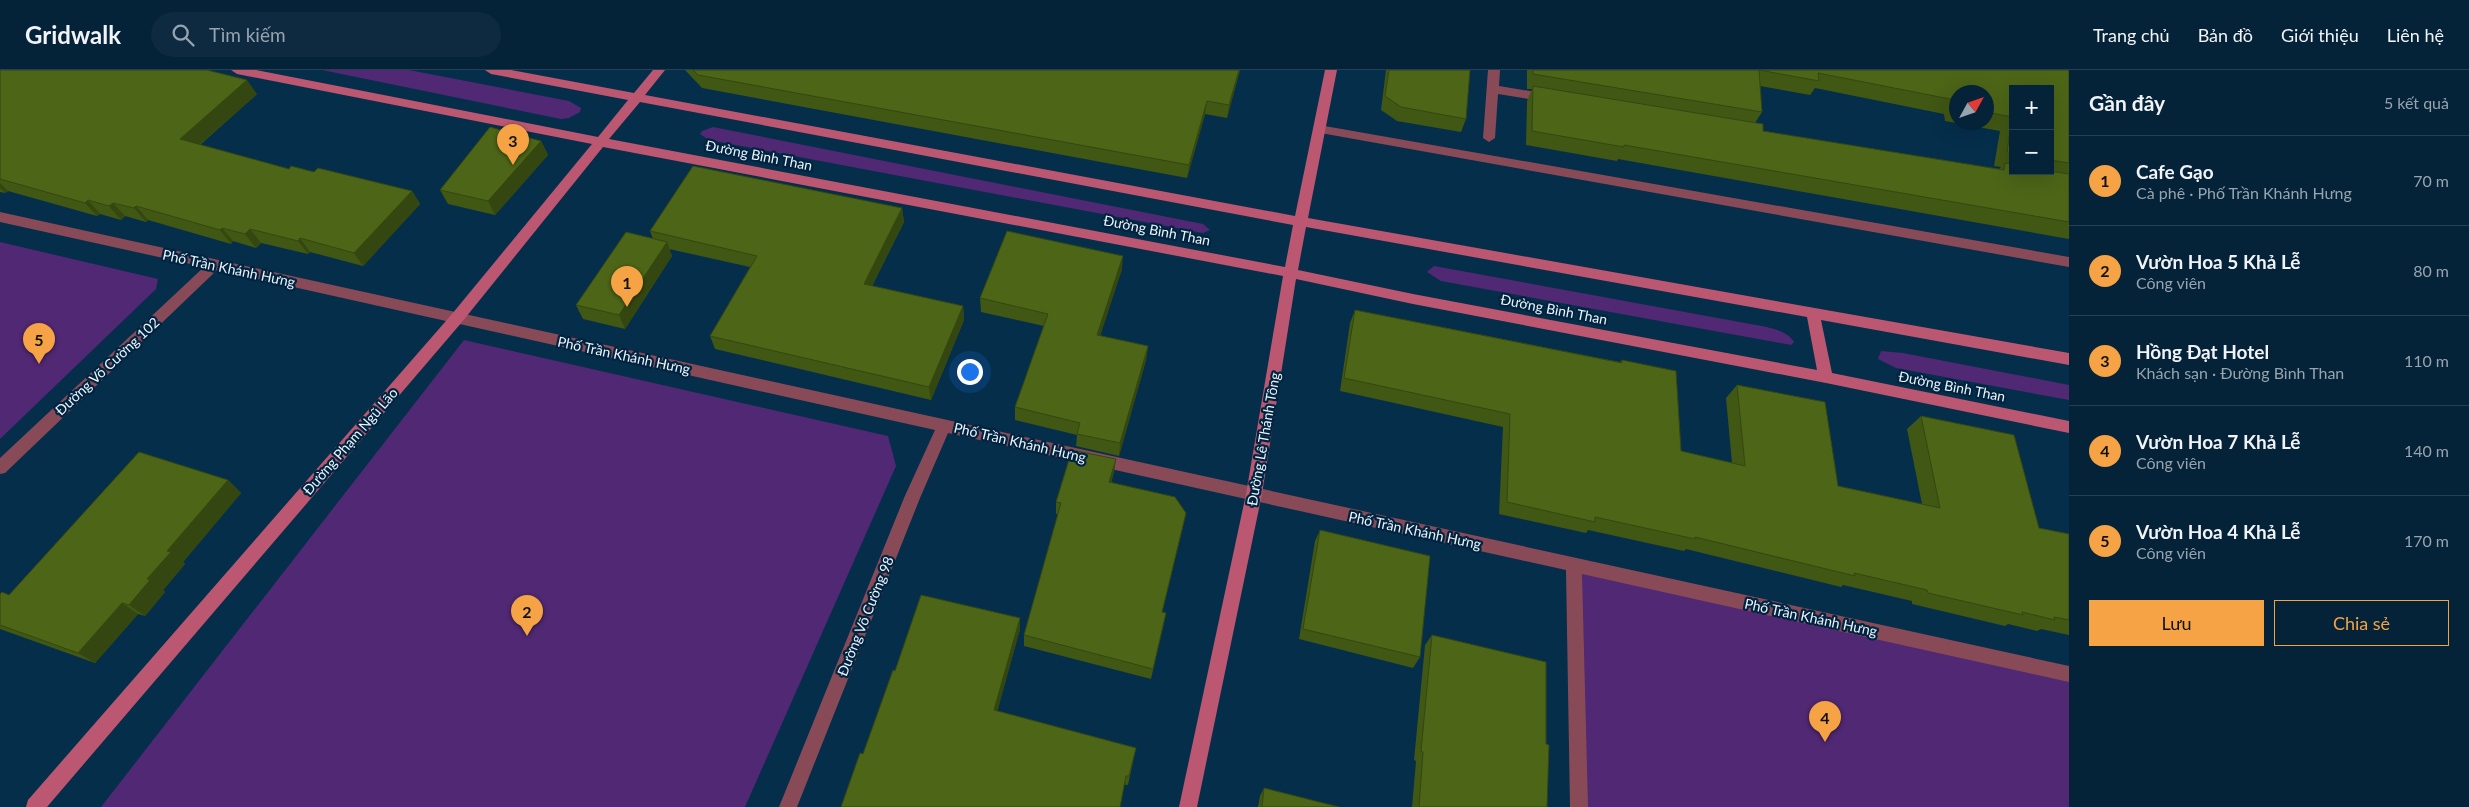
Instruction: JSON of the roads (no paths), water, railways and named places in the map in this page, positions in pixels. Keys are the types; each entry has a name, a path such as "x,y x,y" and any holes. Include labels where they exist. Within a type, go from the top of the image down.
{"main road":[{"name":"Đường Bình Than","path":"237,70 600,142 1220,258 1413,299 1826,377 2069,426"},
{"path":"491,70 1301,222 2069,360"},
{"name":"Đường Phạm Ngũ Lão","path":"35,807 456,318 659,70"},
{"name":"Đường Lê Thánh Tông","path":"1188,807 1254,494 1290,274 1331,70"},
{"path":"1813,314 1826,377"}],"street":[{"path":"1489,138 1494,70"},
{"path":"1492,89 1561,100"},
{"path":"1319,129 2069,262"},
{"name":"Phố Trần Khánh Hưng","path":"0,218 2069,674"},
{"name":"Đường Võ Cường 102","path":"0,468 214,265"},
{"name":"Đường Võ Cường 98","path":"788,807 908,507 944,425"},
{"path":"1574,565 1579,807"}],"place":[{"name":"Hồng Đạt Hotel","path":"513,165"},
{"name":"Cafe Gạo","path":"627,307"},
{"name":"Vườn Hoa 4 Khả Lễ","path":"39,364"},
{"name":"Vườn Hoa 5 Khả Lễ","path":"527,636"},
{"name":"Vườn Hoa 7 Khả Lễ","path":"1825,742"}]}
